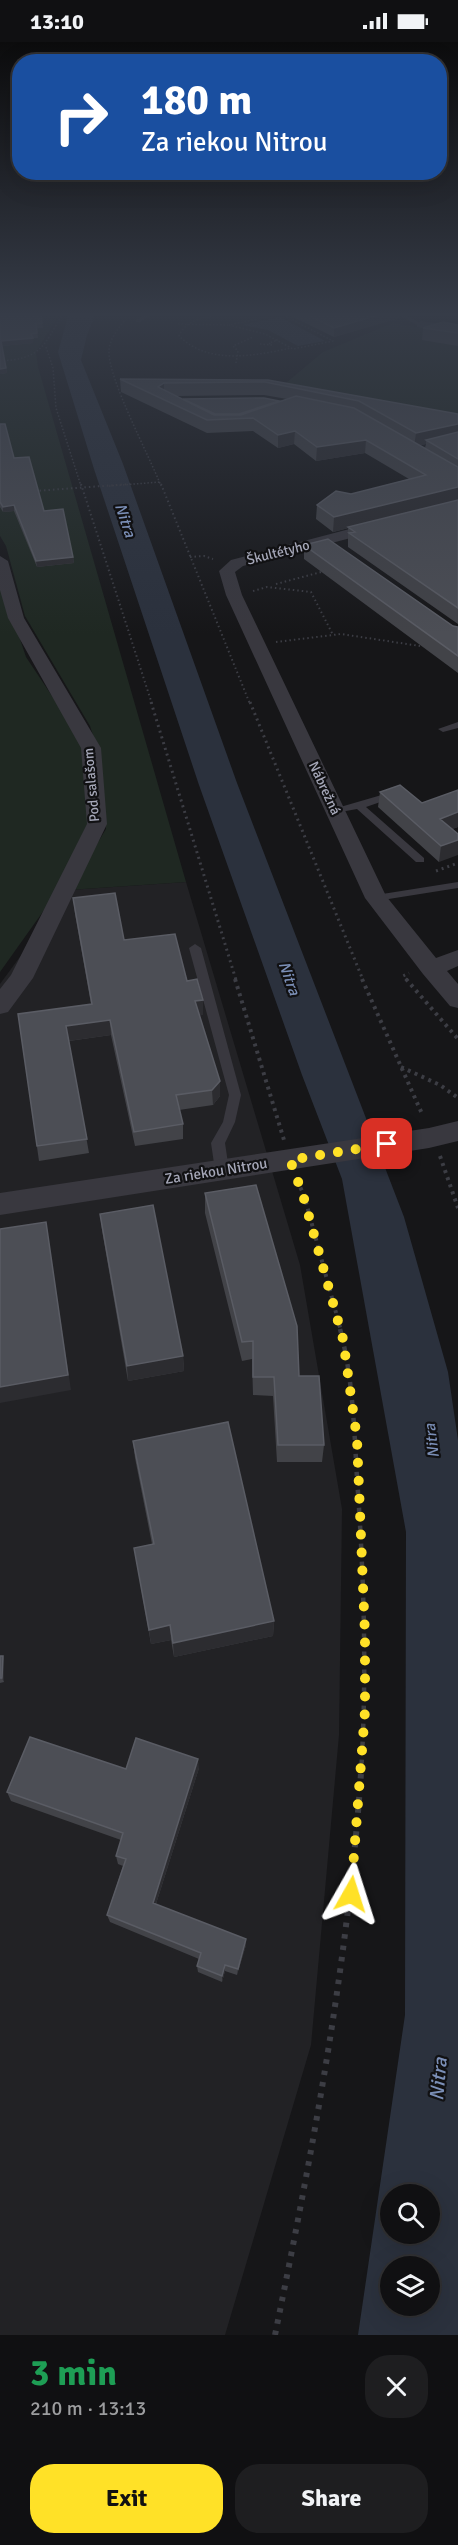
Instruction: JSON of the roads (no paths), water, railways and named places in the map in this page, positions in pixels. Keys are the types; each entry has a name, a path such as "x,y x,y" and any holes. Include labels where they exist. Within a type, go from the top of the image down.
{"street":[{"name":"Škultétyho","path":"237,563 400,521"},
{"path":"324,541 343,554"},
{"name":"Pod salašom","path":"0,561 16,618 91,748 97,824 21,978 0,1006"},
{"name":"Nábrežná","path":"237,563 227,571 234,596 376,898 423,969 458,1000"},
{"path":"423,969 458,957"},
{"name":"Za riekou Nitrou","path":"0,1204 458,1131"}],"lane":[{"path":"443,729 458,725"},
{"path":"335,810 359,806 385,797"},
{"path":"359,806 420,860"},
{"path":"376,898 458,885"},
{"path":"195,948 235,1095 229,1122 218,1143 222,1170"}],"water":[{"name":"Nitra","path":"79,420 105,420 123,464 237,783 404,1217 448,1372 458,1440 458,2335 358,2335 380,2185 380,2244 440,2244 440,2184 380,2184 405,2015 406,1532 342,1179 302,1075 199,785"}]}
